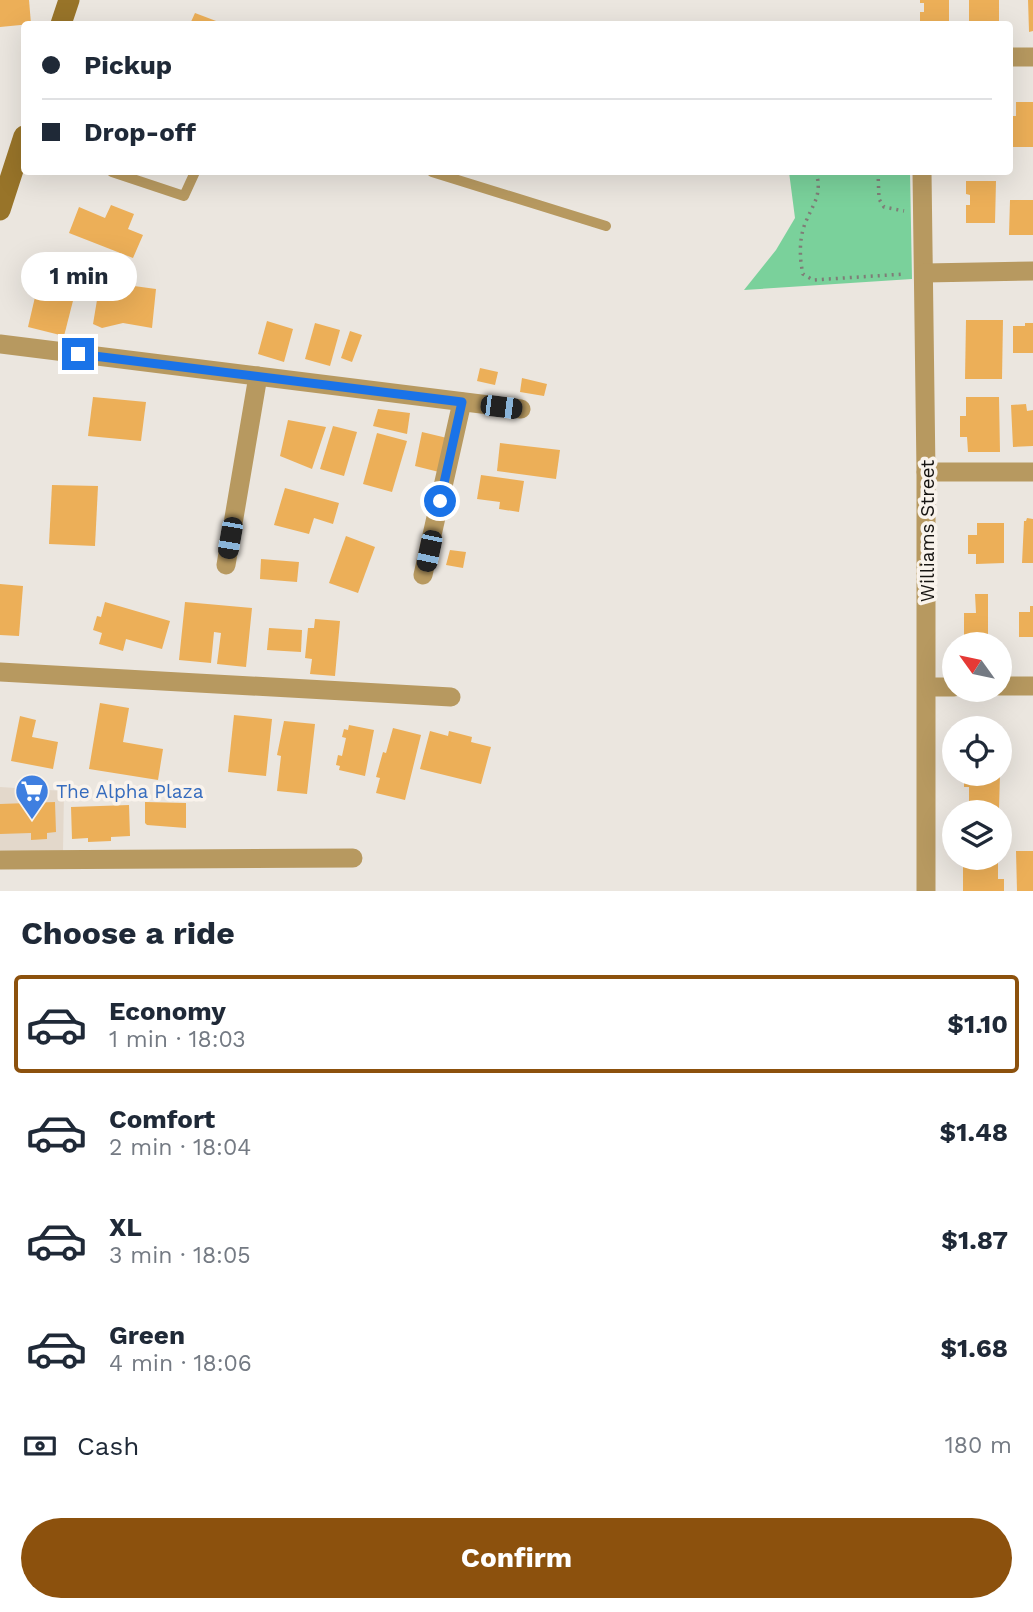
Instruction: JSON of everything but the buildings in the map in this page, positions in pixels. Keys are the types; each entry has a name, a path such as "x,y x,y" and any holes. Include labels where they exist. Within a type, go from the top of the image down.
{"main road":[{"path":"62,21 69,0"},
{"path":"0,211 21,148"}],"street":[{"path":"1013,57 1033,57"},
{"name":"Williams Street","path":"922,175 918,273 926,472 926,891"},
{"path":"918,273 1033,271"},
{"path":"0,344 521,409"},
{"path":"226,565 258,376"},
{"path":"423,575 462,402"},
{"path":"926,472 1033,472"},
{"path":"0,672 451,697"},
{"path":"1012,686 1033,686"},
{"path":"928,687 942,687"},
{"path":"0,860 353,858"}],"lane":[{"path":"121,175 184,196 194,175"},
{"path":"442,175 606,226"}],"path":[{"path":"817,175 820,184 817,198 800,239 803,274 813,280 918,273"},
{"path":"878,175 879,199 884,206 908,212"}],"shaded area":[{"name":"The Alpha Plaza","path":"0,787 64,791 63,852 0,850"}],"green space":[{"path":"789,175 910,175 912,279 744,290 776,250 795,218"}],"place":[{"name":"The Alpha Plaza","path":"32,821"}],"route":[{"path":"78,354 462,402 440,501"}]}
